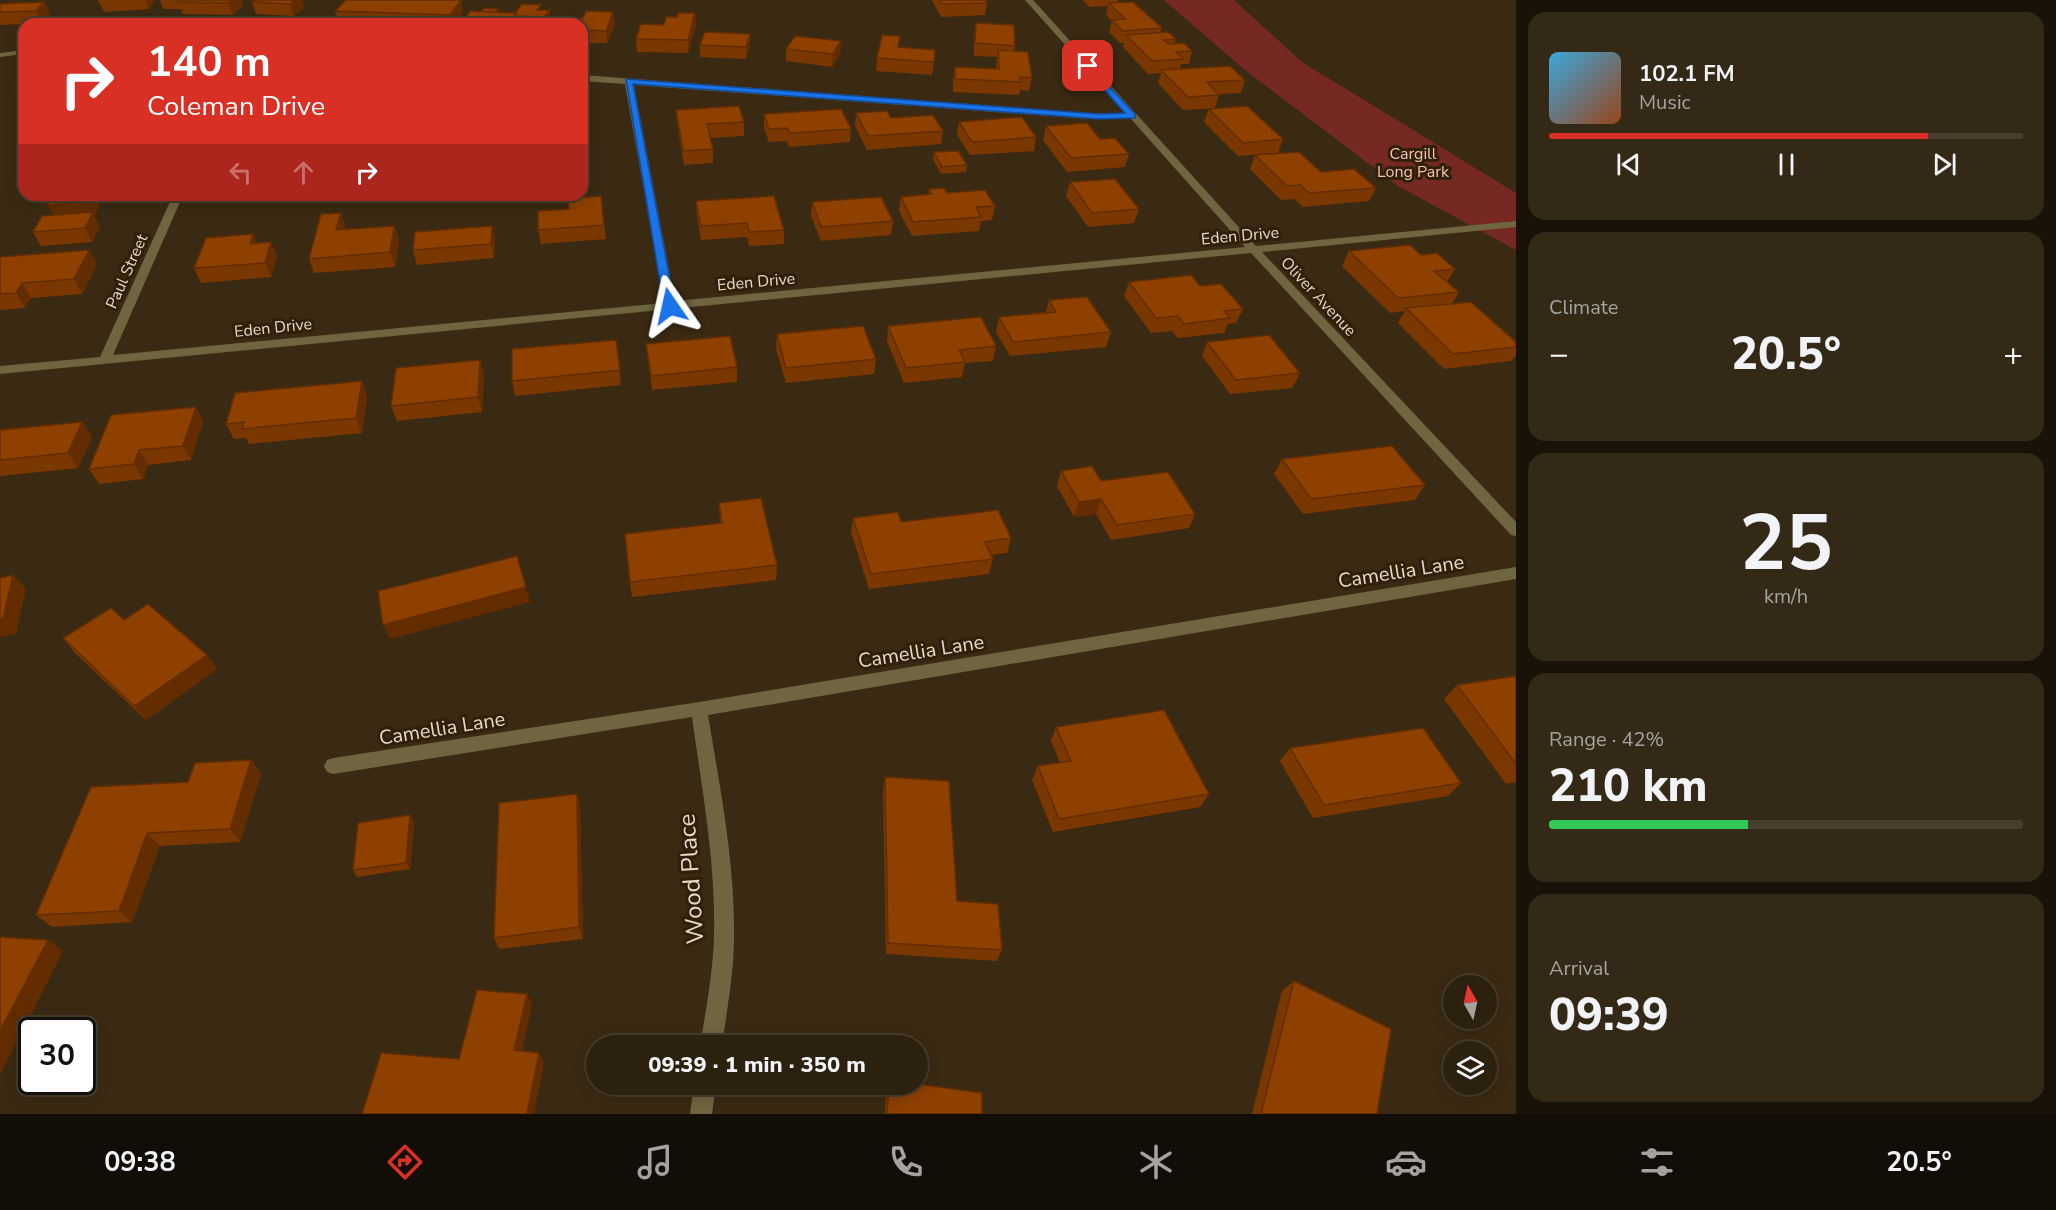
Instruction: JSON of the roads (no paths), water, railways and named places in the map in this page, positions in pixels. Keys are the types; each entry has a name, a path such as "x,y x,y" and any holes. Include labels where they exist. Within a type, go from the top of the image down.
{"street":[{"name":"Oliver Avenue","path":"1029,0 1254,250 1516,531"},
{"path":"0,55 18,53"},
{"path":"588,78 1099,117 1132,116"},
{"path":"629,81 670,306"},
{"name":"Paul Street","path":"105,360 174,201"},
{"name":"Eden Drive","path":"0,370 1516,224"},
{"name":"Camellia Lane","path":"333,766 1516,573"},
{"name":"Wood Place","path":"699,708 717,832 724,922 721,971 712,1035"},
{"path":"701,1114 704,1095"}],"park label":[{"name":"Cargill Long Park","path":"1413,162"}]}
